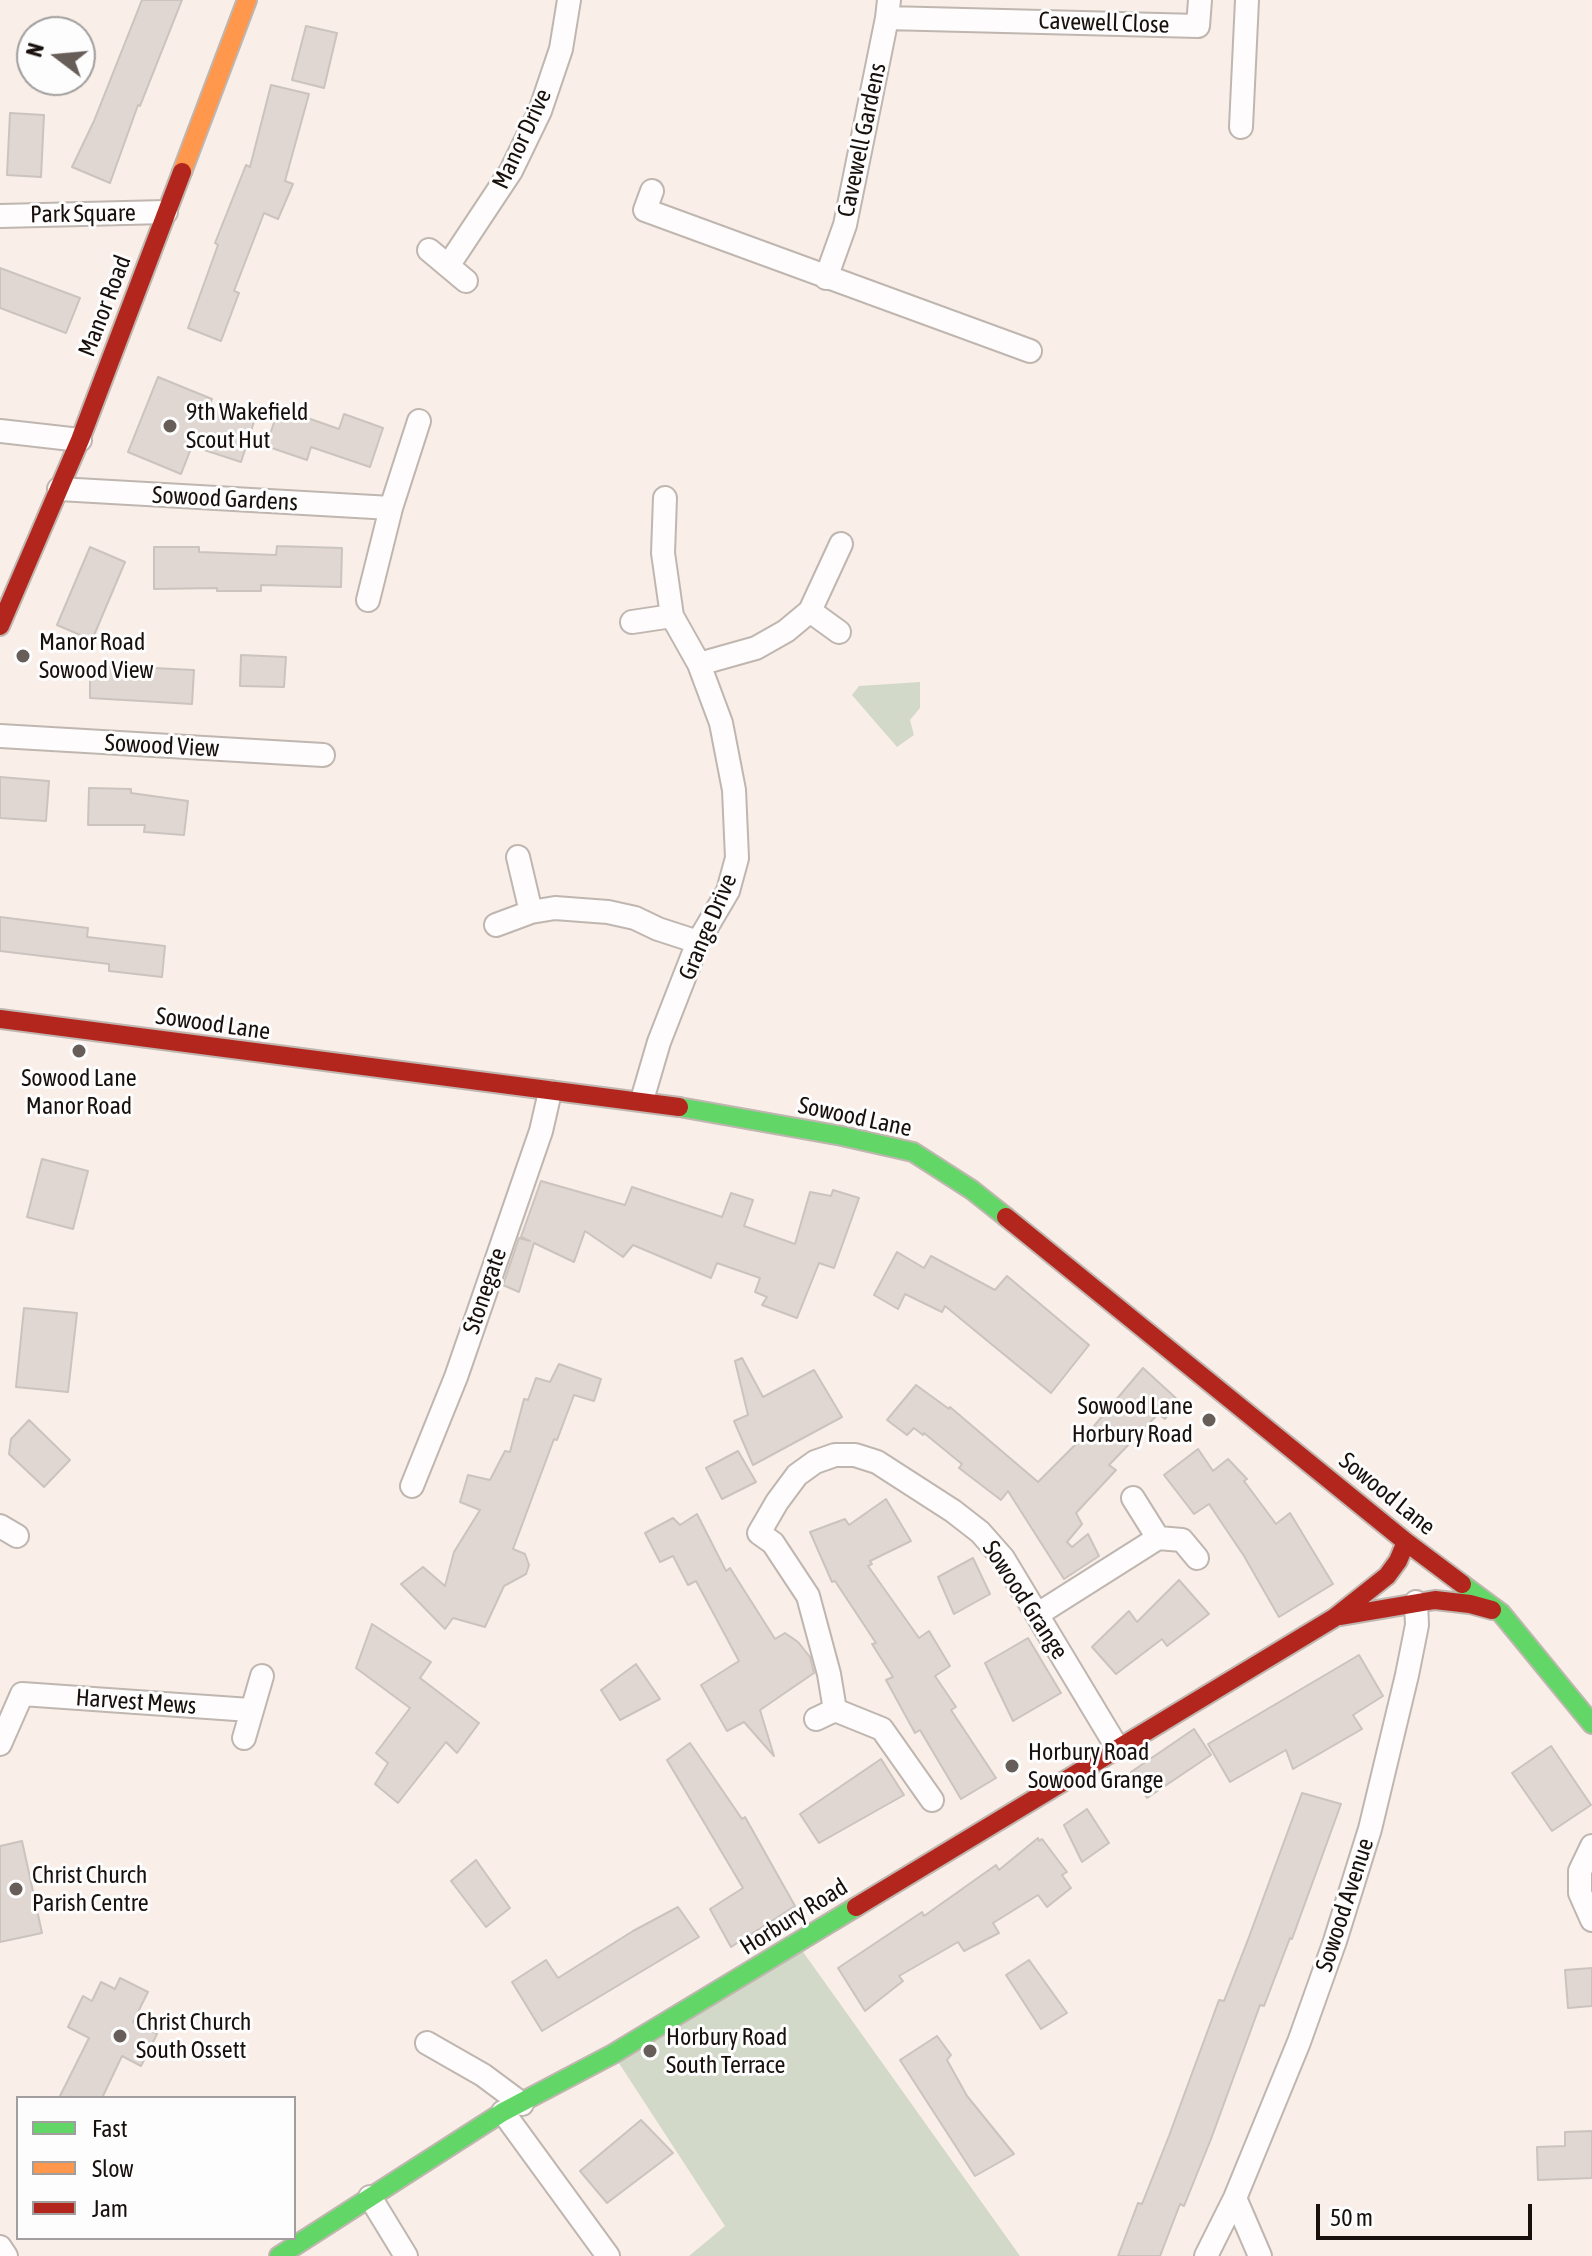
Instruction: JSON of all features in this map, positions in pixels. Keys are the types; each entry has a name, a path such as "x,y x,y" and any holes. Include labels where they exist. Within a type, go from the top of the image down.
{"street":[{"name":"Manor Road","path":"0,626 80,440 247,0"},
{"name":"Manor Drive","path":"448,266 511,171 540,111 561,49 569,0"},
{"name":"Cavewell Close","path":"888,9 1198,26 1200,0"},
{"path":"1241,127 1247,0"},
{"name":"Cavewell Gardens","path":"826,278 845,225 888,9"},
{"path":"652,191 645,210 1030,351"},
{"name":"Park Square","path":"0,216 166,212"},
{"path":"429,250 466,281"},
{"path":"368,600 391,508 419,421"},
{"path":"0,431 80,440"},
{"name":"Sowood Gardens","path":"59,489 391,508"},
{"name":"Grange Drive","path":"642,1100 659,1042 698,942 728,891 737,858 737,827 725,737 699,664 672,616 663,553 665,498"},
{"path":"699,664 756,648 786,631 810,611 841,544"},
{"path":"810,611 839,632"},
{"path":"632,622 672,616"},
{"name":"Sowood View","path":"0,736 323,755"},
{"path":"518,857 531,912"},
{"path":"496,925 531,912 555,908 608,912 635,918 698,942"},
{"name":"Sowood Lane","path":"0,1019 550,1092 642,1100 913,1152 972,1190 1406,1542 1501,1613 1592,1724"},
{"name":"Stonegate","path":"412,1486 456,1377 541,1131 550,1092"},
{"name":"Sowood Grange","path":"932,1800 882,1729 825,1714 829,1674 808,1596 773,1543 759,1533 797,1475 815,1462 835,1455 855,1455 877,1462 935,1498 980,1532 1003,1558 1118,1749"},
{"path":"1133,1498 1158,1538"},
{"path":"1038,1614 1158,1538 1182,1540 1197,1558"},
{"name":"Horbury Road","path":"279,2256 512,2108 613,2054 1334,1618 1387,1576 1406,1542"},
{"name":"Horbury Road","path":"1334,1618 1435,1600 1470,1604 1501,1613"},
{"name":"Sowood Avenue","path":"1206,2256 1235,2198 1299,2042 1335,1941 1370,1829 1417,1625 1416,1602"},
{"path":"244,1738 262,1676"},
{"name":"Harvest Mews","path":"0,1744 22,1694 250,1710"},
{"path":"1592,1846 1580,1871 1580,1893 1592,1920"},
{"path":"427,2043 483,2075 512,2108 608,2256"},
{"path":"370,2197 406,2256"},
{"path":"1235,2198 1260,2256"},
{"path":"0,2247 6,2256"}],"green space":[{"path":"920,682 920,708 910,720 914,735 897,747 852,695 859,686"},
{"path":"796,1942 1020,2256 689,2256 725,2226 613,2054"}],"building":[{"path":"142,0 182,0 138,105 110,183 72,167 94,121"},
{"path":"306,26 337,33 324,88 292,80"},
{"path":"271,85 309,94 285,181 293,184 278,219 264,213 234,291 239,293 221,341 188,328 218,245 215,243 246,165 250,167"},
{"path":"10,113 44,115 41,177 7,175"},
{"path":"0,268 80,298 66,333 0,308"},
{"name":"9th Wakefield Scout Hut","path":"158,377 212,399 208,407 254,422 241,462 192,446 181,474 128,452"},
{"path":"279,408 339,429 344,414 383,428 370,467 311,447 307,460 266,446"},
{"path":"277,546 342,548 341,587 261,585 261,591 154,589 154,547 199,547 199,552 276,555"},
{"path":"90,547 125,562 92,640 57,625"},
{"path":"241,655 286,657 284,687 240,686"},
{"path":"90,665 194,670 192,704 90,698"},
{"path":"0,777 49,781 46,821 0,818"},
{"path":"89,788 131,789 131,793 188,801 184,835 144,832 145,825 88,825"},
{"path":"0,917 88,928 87,937 165,946 162,977 109,971 109,964 0,951"},
{"path":"42,1159 88,1171 73,1229 27,1217"},
{"path":"541,1181 625,1205 632,1187 722,1217 731,1193 753,1200 744,1226 795,1244 810,1192 831,1196 833,1190 859,1198 834,1268 819,1263 797,1318 762,1305 767,1297 755,1292 760,1278 717,1263 711,1278 633,1245 623,1257 585,1231 574,1262 534,1243 519,1292 503,1285 519,1238 530,1241 521,1237"},
{"path":"897,1252 924,1268 931,1256 995,1290 1007,1276 1089,1345 1051,1393 945,1306 942,1312 905,1294 898,1309 874,1295"},
{"path":"24,1308 77,1313 68,1392 16,1387"},
{"path":"742,1358 763,1397 814,1370 842,1417 753,1465 734,1421 748,1415 735,1361"},
{"path":"559,1364 601,1379 594,1401 574,1395 557,1440 554,1439 513,1549 525,1554 529,1565 526,1574 504,1586 485,1627 453,1618 445,1629 401,1584 423,1567 445,1586 454,1552 480,1510 460,1502 468,1475 490,1480 505,1451 510,1452 524,1399 528,1400 536,1378 550,1382"},
{"path":"1143,1368 1179,1401 1165,1419 1158,1414 1109,1465 1116,1470 1076,1513 1082,1524 1067,1542 1072,1547 1088,1534 1099,1556 1064,1579 1008,1491 1001,1500 959,1468 962,1464 924,1433 914,1428 907,1435 887,1420 916,1385 950,1407 1038,1482 1094,1426"},
{"path":"29,1420 70,1460 44,1487 9,1454 11,1439"},
{"path":"1198,1449 1213,1471 1228,1459 1247,1479 1244,1481 1276,1524 1290,1513 1333,1584 1279,1617 1209,1504 1194,1514 1164,1475"},
{"path":"738,1451 756,1482 722,1499 706,1468"},
{"path":"886,1499 911,1541 870,1561 872,1564 868,1566 919,1638 929,1631 950,1666 935,1676 956,1707 951,1710 996,1778 961,1799 920,1730 915,1733 886,1680 893,1677 872,1644 876,1643 835,1581 832,1582 810,1532 845,1519 849,1525"},
{"path":"697,1514 726,1571 730,1568 775,1639 785,1633 798,1642 810,1657 814,1673 760,1710 774,1756 744,1722 727,1731 701,1685 739,1661 696,1581 688,1585 673,1556 660,1562 645,1533 673,1518 680,1525"},
{"path":"973,1558 990,1594 954,1614 938,1577"},
{"path":"1179,1580 1209,1614 1167,1646 1162,1639 1116,1674 1092,1647 1129,1611 1137,1622"},
{"path":"372,1624 431,1662 420,1678 479,1723 457,1753 446,1742 398,1803 375,1784 388,1763 376,1753 410,1708 356,1668"},
{"path":"1028,1638 1061,1693 1013,1721 985,1663"},
{"path":"1359,1655 1383,1696 1353,1715 1362,1729 1293,1769 1286,1750 1230,1782 1208,1744"},
{"path":"636,1664 660,1699 620,1720 601,1690"},
{"path":"1194,1729 1211,1755 1147,1798 1131,1772"},
{"path":"690,1743 742,1819 745,1817 795,1906 731,1947 710,1909 743,1888 667,1760"},
{"path":"1551,1746 1591,1805 1552,1831 1512,1773"},
{"path":"881,1759 904,1795 819,1843 800,1814"},
{"path":"1302,1793 1341,1804 1292,1939 1264,2006 1260,2005 1211,2139 1184,2206 1180,2204 1160,2256 1118,2256 1169,2136 1219,2000 1224,2001"},
{"path":"1087,1809 1109,1843 1082,1862 1064,1825"},
{"path":"1038,1838 1067,1872 1062,1875 1071,1888 1047,1907 1038,1895 993,1923 999,1933 964,1951 958,1942 899,1976 903,1981 865,2011 838,1968 922,1912 924,1916 996,1865 999,1870"},
{"name":"Christ Church Parish Centre","path":"22,1841 42,1933 0,1942 0,1846"},
{"path":"476,1860 510,1908 486,1927 451,1881"},
{"path":"678,1907 699,1937 542,2031 512,1982 546,1960 558,1978"},
{"path":"1029,1960 1067,2013 1041,2029 1006,1975"},
{"path":"1592,1968 1592,2006 1568,2008 1565,1970"},
{"name":"Christ Church South Ossett","path":"120,1978 148,1992 133,2022 157,2034 141,2066 122,2056 103,2096 60,2096 89,2038 68,2027 83,1996 92,2001 101,1982 115,1989"},
{"path":"937,2036 951,2055 947,2060 967,2096 1014,2154 975,2176 900,2060"},
{"path":"641,2120 673,2153 607,2203 580,2171"},
{"path":"1592,2131 1592,2178 1538,2180 1537,2147 1565,2146 1565,2132"}],"traffic: fast":[{"path":"679,1107 913,1152 972,1190 1006,1217"},
{"path":"1462,1584 1501,1613 1592,1724"},
{"path":"279,2256 503,2112 613,2054 856,1907"}],"traffic: slow":[{"path":"182,172 247,0"}],"traffic: jam":[{"path":"0,626 80,440 182,172"},
{"path":"0,1019 679,1107"},
{"path":"1006,1217 1462,1584"},
{"path":"856,1907 1334,1618 1387,1576 1406,1542"},
{"path":"1341,1616 1435,1600 1492,1610"}],"place":[{"name":"9th Wakefield Scout Hut","path":"170,426"},
{"name":"Manor Road Sowood View","path":"23,656"},
{"name":"Sowood Lane Manor Road","path":"79,1051"},
{"name":"Sowood Lane Horbury Road","path":"1209,1420"},
{"name":"Horbury Road Sowood Grange","path":"1012,1766"},
{"name":"Christ Church Parish Centre","path":"16,1889"},
{"name":"Christ Church South Ossett","path":"120,2036"},
{"name":"Horbury Road South Terrace","path":"650,2051"}]}
